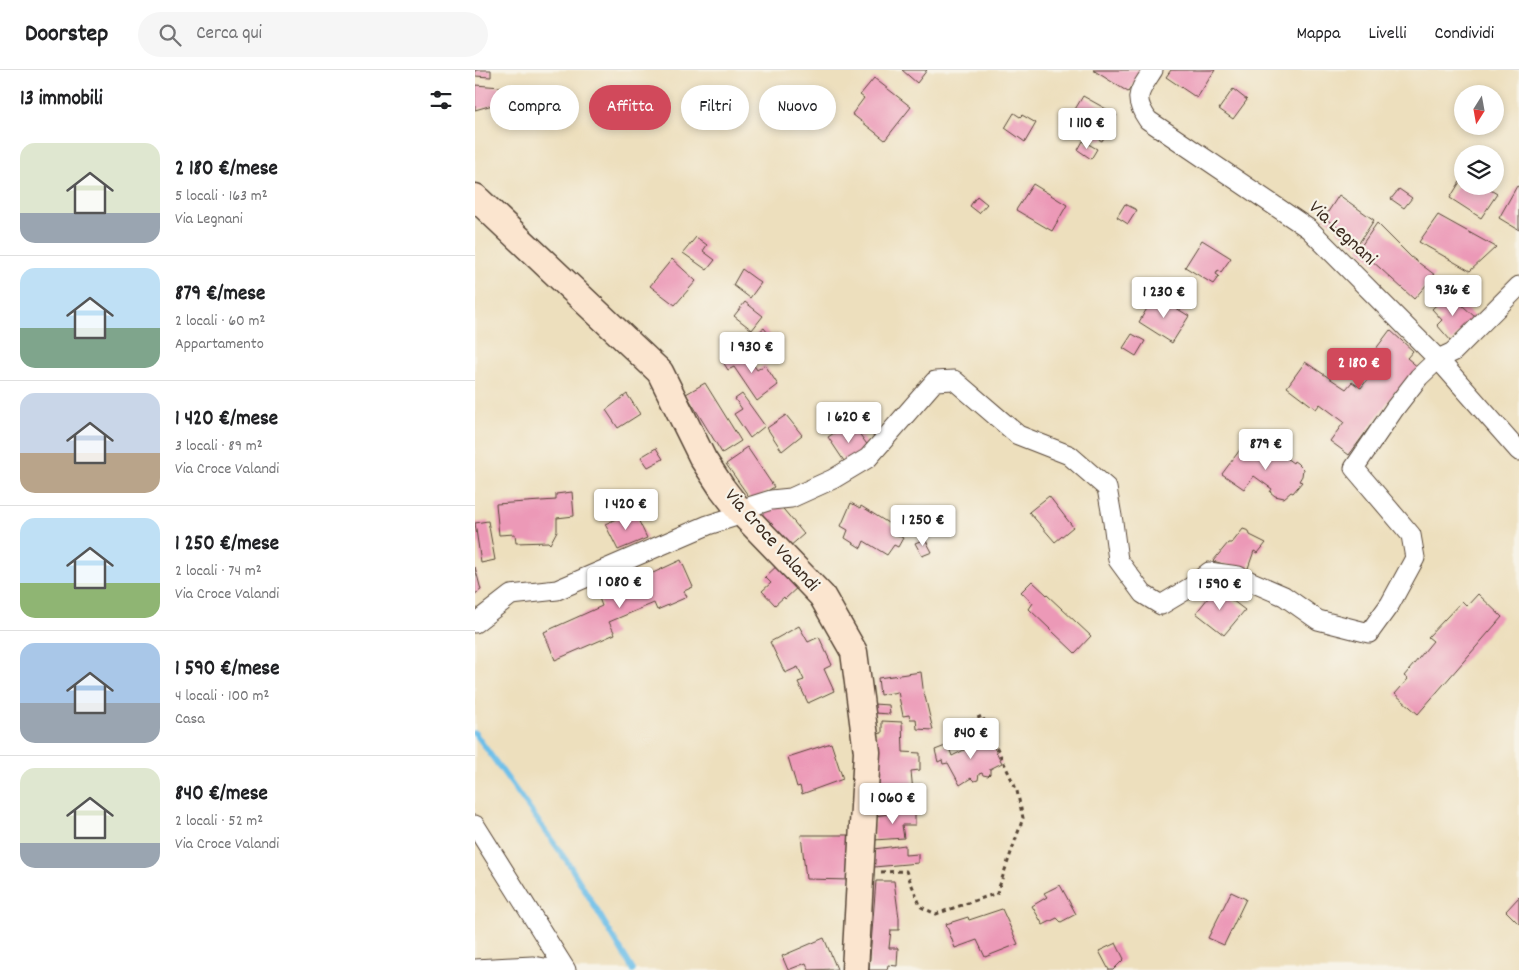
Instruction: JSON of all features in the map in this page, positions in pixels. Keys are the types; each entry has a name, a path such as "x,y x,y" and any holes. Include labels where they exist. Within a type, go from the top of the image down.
{"street":[{"name":"Via Legnani","path":"1153,70 1141,90 1138,100 1148,120 1309,228 1439,359 1519,450"},
{"name":"Via Croce Valandi","path":"475,197 660,372 703,459 741,512 822,596 854,652 867,752 855,970"},
{"path":"475,623 511,595 557,590 708,525 771,500 791,498 833,479 868,458 935,381 953,380 1018,435 1069,455 1107,488 1118,560 1143,594 1161,606 1191,587 1209,572 1238,576 1285,596 1318,620 1369,633 1390,604 1415,558 1411,535 1354,468 1395,408 1419,377 1439,359 1453,352 1519,286"},
{"path":"475,825 565,970"},
{"path":"475,969 533,966 557,970"}],"path":[{"path":"861,872 907,870 921,907 936,914 997,893 1023,818 1017,791 982,716 948,732"}],"building":[{"path":"475,70 491,70 491,77 475,76"},
{"path":"902,70 927,70 917,83"},
{"path":"1093,70 1143,70 1128,92"},
{"path":"1171,70 1215,70 1197,98 1166,77"},
{"path":"874,78 911,107 885,140 852,114 864,98 860,95"},
{"path":"475,85 490,86 490,106 475,110"},
{"path":"1233,89 1247,100 1233,119 1219,109"},
{"path":"1083,96 1117,115 1102,141 1086,133 1091,126 1071,116"},
{"path":"1014,113 1036,123 1025,142 1005,128"},
{"path":"1083,141 1097,149 1091,159 1078,150"},
{"path":"1033,184 1067,205 1052,231 1016,210"},
{"path":"1517,186 1519,187 1519,230 1499,218"},
{"path":"1399,189 1412,198 1404,208 1391,199"},
{"path":"1454,192 1454,195 1496,195 1481,218 1450,198"},
{"path":"1339,195 1374,220 1357,246 1337,231 1339,228 1324,218"},
{"path":"977,196 987,204 979,213 970,206"},
{"path":"1125,204 1137,210 1128,224 1117,217"},
{"path":"1438,215 1496,247 1470,271 1419,242"},
{"path":"1377,223 1411,257 1435,275 1414,299 1359,249"},
{"path":"696,237 707,245 703,251 715,260 707,270 683,253"},
{"path":"1202,240 1231,258 1221,272 1218,270 1216,274 1219,276 1213,284 1185,267"},
{"path":"672,259 696,281 675,305 650,286"},
{"path":"742,269 761,283 750,298 733,285"},
{"path":"1449,293 1476,318 1451,341 1437,325 1442,320 1432,309"},
{"path":"1155,295 1189,316 1172,343 1139,322"},
{"path":"745,302 763,316 752,330 734,316"},
{"path":"764,328 771,337 762,344 756,334"},
{"path":"1390,330 1413,351 1407,358 1419,368 1401,395 1396,391 1349,455 1330,441 1344,422 1320,404 1316,409 1287,387 1305,362 1346,389 1352,382 1361,388 1372,373 1363,366"},
{"path":"1132,334 1145,341 1136,356 1123,348"},
{"path":"746,346 753,353 748,357 757,370 765,365 778,385 757,401 734,367 728,370 723,362"},
{"path":"705,383 741,441 722,453 686,394"},
{"path":"627,394 640,414 618,428 606,410"},
{"path":"742,394 765,426 750,438 734,414 742,409 735,399"},
{"path":"786,415 802,435 782,451 767,428"},
{"path":"851,422 871,450 848,467 828,437"},
{"path":"1268,445 1293,463 1294,461 1297,463 1303,469 1299,481 1302,482 1293,493 1291,492 1284,498 1275,496 1270,492 1272,489 1254,476 1244,489 1222,474 1242,447 1253,455 1261,454"},
{"path":"747,447 774,487 752,501 726,464 742,453 741,451"},
{"path":"656,448 663,459 648,467 641,457"},
{"path":"572,492 574,516 557,518 557,531 550,544 548,542 516,543 515,534 499,535 496,504 556,500 556,494"},
{"path":"1049,496 1073,527 1055,542 1029,512"},
{"path":"851,503 860,508 861,506 896,528 894,533 903,538 898,547 894,545 887,555 864,541 861,548 845,538 848,530 841,526"},
{"path":"779,504 804,534 789,547 759,510"},
{"path":"634,511 647,538 618,550 605,524"},
{"path":"488,521 495,560 481,563 475,523"},
{"path":"1243,529 1266,543 1258,553 1254,551 1247,571 1213,561 1228,543 1232,543"},
{"path":"925,539 932,552 922,556 915,543"},
{"path":"681,560 693,587 684,591 687,597 657,610 654,603 609,622 615,634 555,660 544,632 602,606 599,598"},
{"path":"780,563 800,585 785,599 784,597 775,605 762,591 771,583 765,577"},
{"path":"475,567 481,590 475,594"},
{"path":"1032,581 1091,636 1075,653 1029,609 1033,603 1021,592"},
{"path":"1216,588 1245,610 1224,635 1196,613"},
{"path":"1478,594 1502,617 1418,714 1395,694 1408,679 1404,676 1433,641 1428,637 1462,601 1467,606"},
{"path":"799,626 808,642 819,637 832,665 824,669 834,691 808,703 798,682 804,680 798,667 785,673 770,642"},
{"path":"921,672 933,730 917,729 916,719 910,719 909,715 903,716 898,692 880,695 878,678"},
{"path":"873,704 889,705 890,714 874,713"},
{"path":"882,721 902,722 903,752 920,753 920,770 911,771 913,792 876,796 876,734 882,733"},
{"path":"989,738 1002,763 990,769 988,776 982,773 979,774 978,780 974,781 971,778 960,785 948,763 943,764 942,760 938,762 935,750 948,745 952,756 970,747 968,744 978,739 980,742"},
{"path":"831,743 843,779 802,794 800,786 797,787 788,757"},
{"path":"915,810 915,825 902,825 904,838 874,840 875,816"},
{"path":"801,835 850,835 851,880 806,879"},
{"path":"905,845 905,855 918,854 918,863 874,867 874,849"},
{"path":"876,881 894,881 899,918 899,930 891,930 889,948 898,948 897,966 888,965 887,970 869,970"},
{"path":"1060,885 1076,914 1061,922 1057,918 1043,925 1032,906 1047,897 1044,893"},
{"path":"1231,892 1246,899 1224,945 1208,938"},
{"path":"1519,897 1519,924 1506,911"},
{"path":"1002,909 1018,944 985,957 977,940 955,948 946,924 968,917 969,920"},
{"path":"824,938 837,969 809,970 806,963 788,970 782,956"},
{"path":"1116,943 1124,959 1113,970 1109,970 1099,951"}],"waterway":[{"path":"475,733 569,864 633,970"}]}
